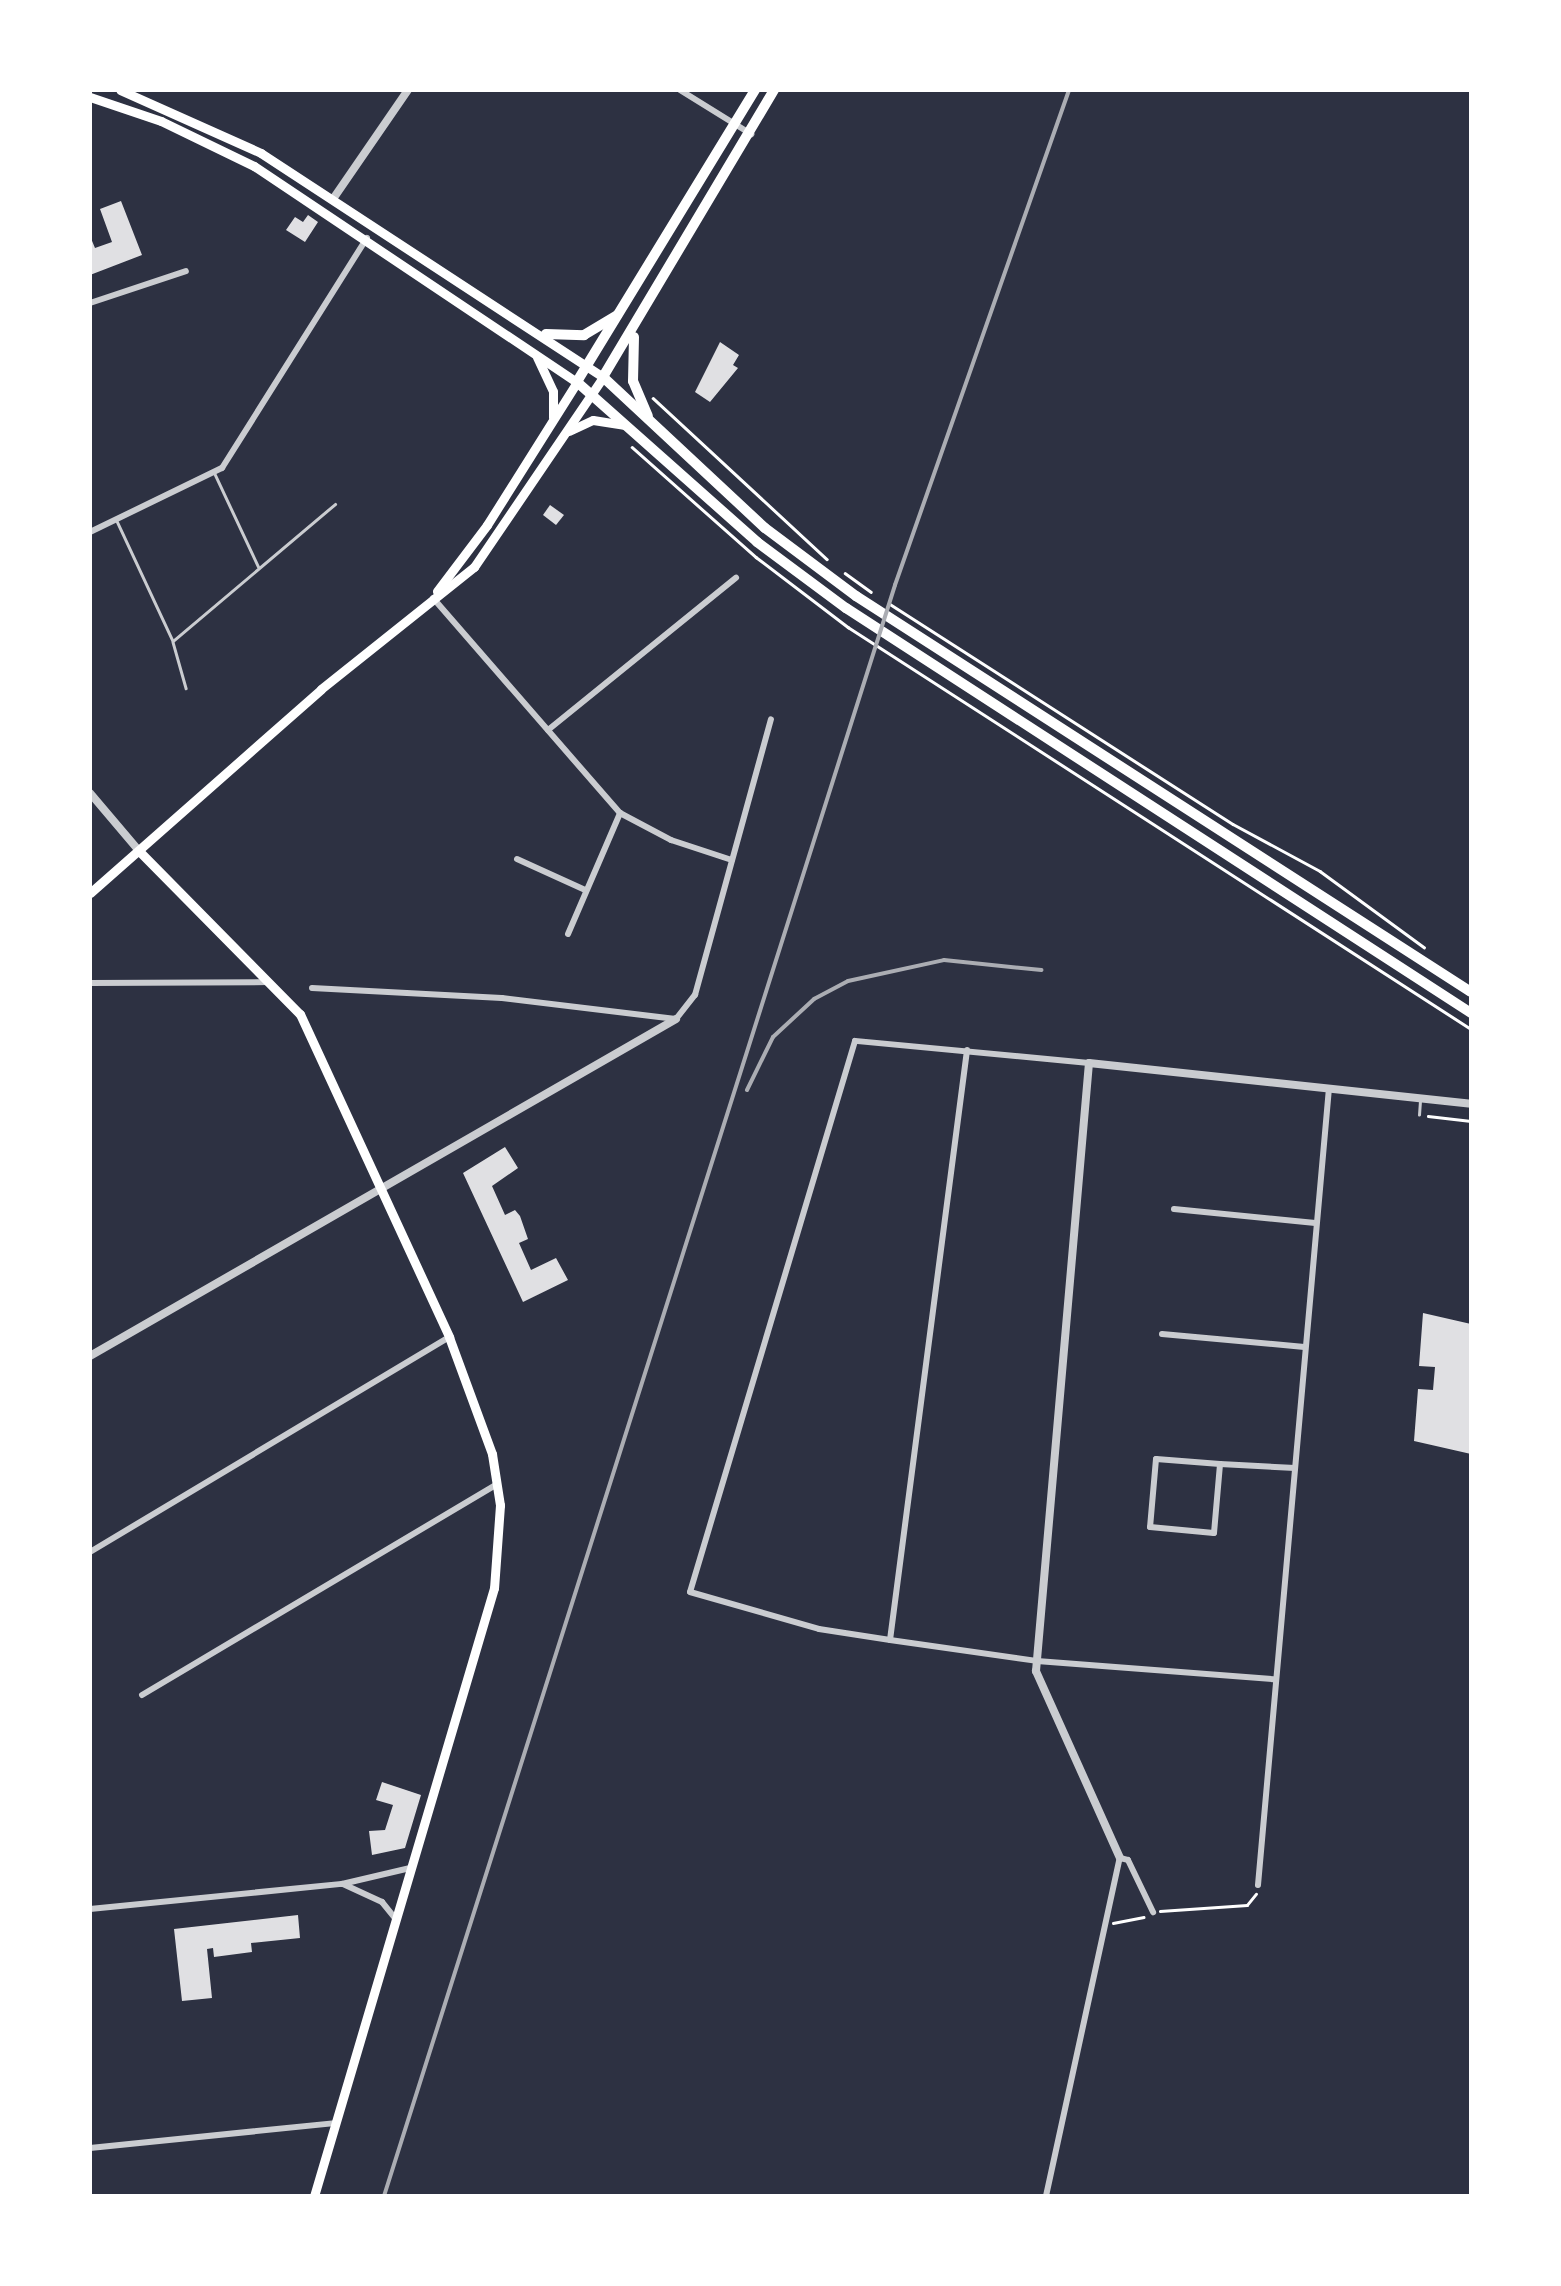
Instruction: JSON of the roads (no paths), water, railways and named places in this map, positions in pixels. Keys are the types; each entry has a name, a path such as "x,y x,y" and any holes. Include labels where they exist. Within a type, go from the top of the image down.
{"main road":[{"path":"120,90 221,132 546,334 603,377 765,528 856,596 1471,992"},
{"path":"432,597 551,424 755,90"},
{"path":"90,894 492,546 637,327 752,135 774,90"},
{"path":"90,97 220,148 367,238 577,382 757,542 846,608 1471,1013"},
{"path":"546,334 584,336 622,312"},
{"path":"637,327 632,374 649,419"},
{"path":"533,350 553,392 551,424"},
{"path":"563,436 593,420 624,424"},
{"path":"140,852 201,920 272,982 300,1014 449,1337 497,1484 497,1572 314,2196"}],"street":[{"path":"333,199 408,90"},
{"path":"680,90 752,135"},
{"path":"90,532 214,473 232,455 367,238"},
{"path":"90,303 186,271"},
{"path":"548,730 736,578"},
{"path":"432,597 620,813 670,840 732,860"},
{"path":"90,1356 676,1019 694,995 771,719"},
{"path":"90,793 140,852"},
{"path":"568,934 620,813"},
{"path":"517,859 586,890"},
{"path":"90,983 272,982"},
{"path":"312,988 502,998 676,1019"},
{"path":"1273,1679 1036,1661 890,1640 819,1629 690,1592 849,1054 860,1039 1471,1104"},
{"path":"890,1640 967,1050"},
{"path":"1046,2196 1120,1858 1036,1661 1088,1063"},
{"path":"1258,1885 1273,1679 1329,1088"},
{"path":"1174,1208 1314,1222"},
{"path":"1162,1334 1304,1347"},
{"path":"90,1552 449,1337"},
{"path":"1220,1464 1214,1533 1150,1527 1156,1459 1295,1468"},
{"path":"142,1695 497,1484"},
{"path":"1120,1858 1128,1860 1153,1912"},
{"path":"90,1910 342,1884 410,1868"},
{"path":"342,1884 374,1896 395,1918"},
{"path":"90,2148 335,2123"}],"lane":[{"path":"214,473 259,568"},
{"path":"172,641 335,504"},
{"path":"117,520 172,641 186,688"},
{"path":"1418,1115 1420,1098"}],"railway":[{"path":"384,2196 895,585 1069,90"},
{"path":"747,1090 773,1037 814,999 848,981 944,960 1041,970"}]}
